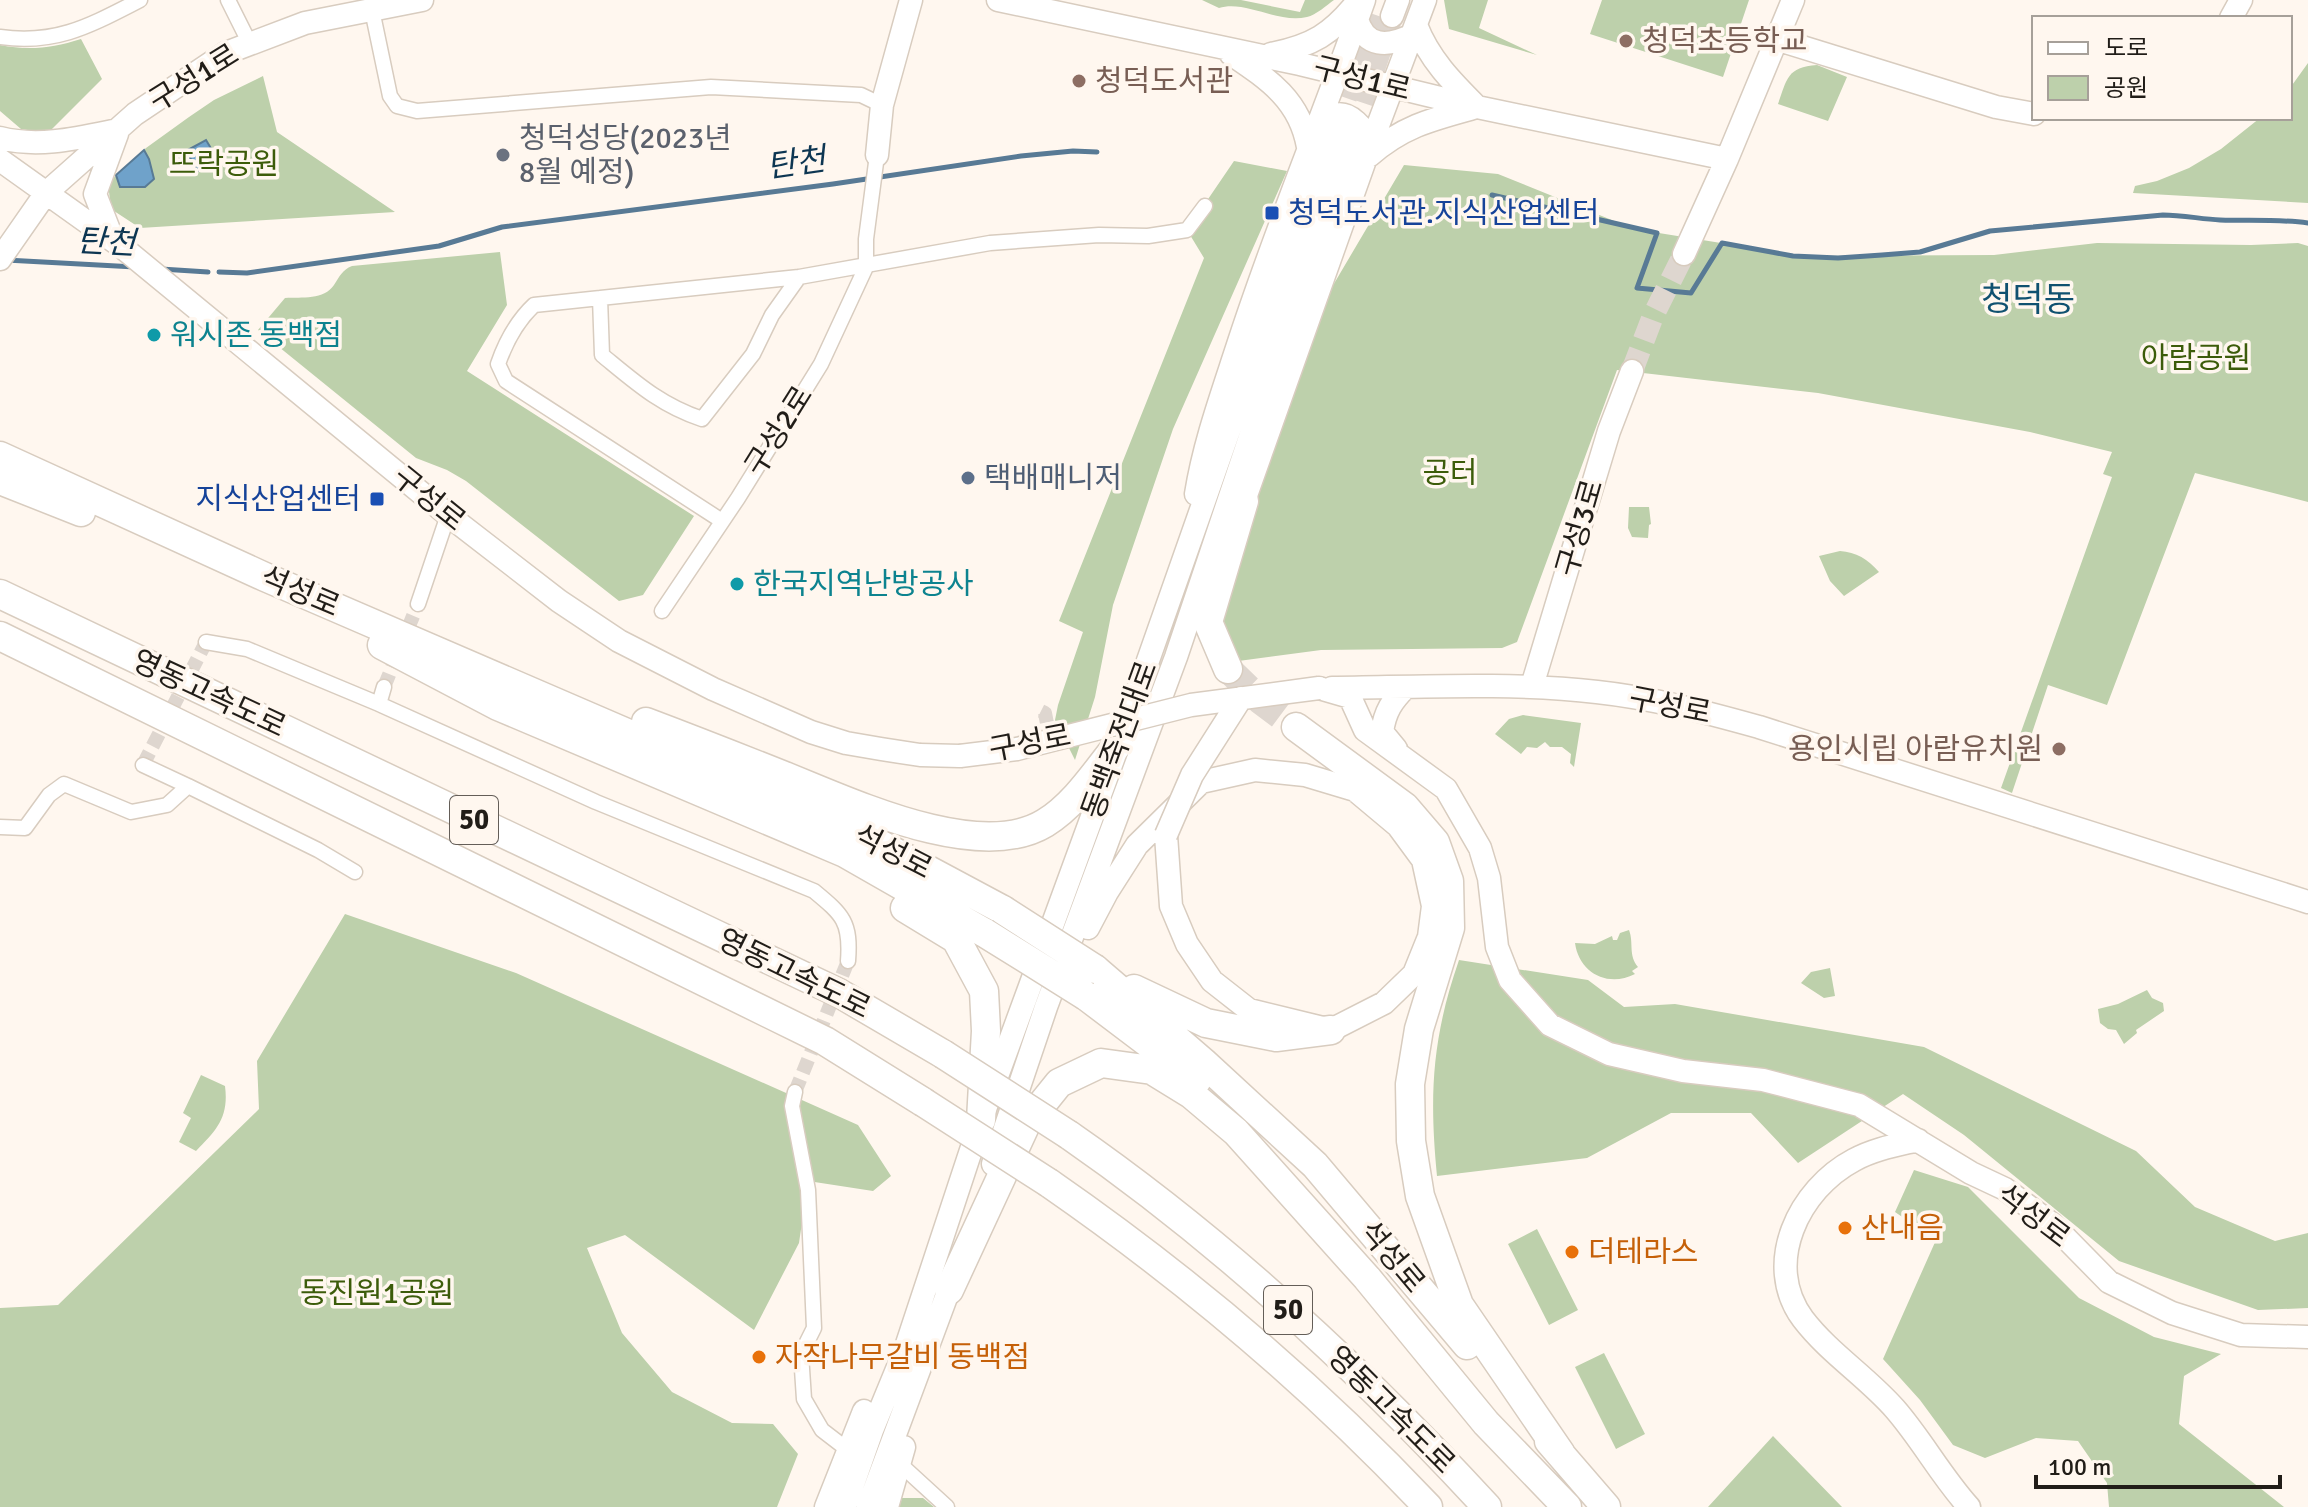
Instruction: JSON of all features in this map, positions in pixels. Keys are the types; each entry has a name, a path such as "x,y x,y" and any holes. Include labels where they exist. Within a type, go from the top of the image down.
{"highway":[{"name":"석성로","path":"0,456 265,577 861,834 1003,910 1095,969 1203,1062 1315,1165 1606,1507"},
{"name":"석성로","path":"0,480 284,594 498,706 845,853 985,933 1086,996 1189,1073 1297,1176 1398,1287 1577,1507"},
{"path":"1228,669 1208,622 1244,501"},
{"name":"영동고속도로","path":"0,594 839,993 943,1054 1136,1181 1244,1270 1380,1397 1487,1507"},
{"path":"284,594 489,710 806,854 901,905 956,939 984,991 986,1031 981,1120"},
{"name":"영동고속도로","path":"0,636 825,1041 1049,1183 1120,1232 1221,1311 1398,1475 1428,1507"},
{"path":"543,697 644,721 894,819 956,834 1007,837 1044,824 1069,802 1119,743"},
{"path":"1296,727 1405,807 1435,842 1449,881 1450,928 1419,1029 1410,1084 1411,1141 1420,1196 1459,1305 1561,1454"},
{"path":"1095,969 1206,1023 1276,1037 1331,1030"},
{"path":"949,1290 1026,1124 1059,1083 1101,1063 1152,1070 1191,1094 1236,1132 1367,1278 1553,1507"},
{"path":"1486,1423 1567,1507"},
{"path":"1398,1475 1422,1507"}],"main road":[{"name":"구성1로","path":"0,259 46,193 135,114 226,53 305,23 422,0"},
{"path":"877,155 882,105 911,0"},
{"name":"구성1로","path":"998,0 1220,47 1477,107 1727,159"},
{"path":"1348,139 1394,87 1425,0"},
{"path":"1684,254 1793,0"},
{"path":"1375,7 1361,33 1367,38 1382,43 1396,42 1414,30"},
{"path":"1260,56 1295,49 1375,7"},
{"path":"1197,591 1244,501 1348,139 1339,74 1375,7"},
{"path":"1308,147 1348,139 1391,137 1431,120 1477,107 1442,71 1414,30"},
{"path":"1776,39 1996,107 2032,114"},
{"path":"1185,558 1202,455 1261,274 1308,147 1305,126 1287,98 1265,77 1220,47"},
{"path":"0,138 63,141 119,129"},
{"path":"117,243 95,194 119,129"},
{"name":"동백죽전대로","path":"868,1507 981,1120 1185,558 1348,139"},
{"name":"동백죽전대로","path":"845,1507 872,1430 949,1290 1046,1007 1176,657 1348,139"},
{"name":"구성로","path":"0,160 117,243 448,515 559,601 619,641 713,689 811,732 846,743 920,755 960,756 1017,749 1191,705 1319,688 1532,686 1632,697 1722,716 2308,902"},
{"name":"구성3로","path":"1532,686 1609,431 1632,371"},
{"path":"1403,756 1382,732 1389,704 1406,687"},
{"name":"석성로","path":"1319,688 1350,697 1365,730 1446,789 1480,848 1489,878 1497,947 1510,980 1550,1025 1609,1054 1683,1071 1763,1080 1859,1105 1971,1173 2005,1189 2052,1224 2109,1282 2172,1313 2241,1335 2308,1337"},
{"path":"1046,1007 1107,892 1137,845 1201,782 1255,770 1305,775 1355,790 1398,826 1423,860 1433,906 1429,937 1414,974 1384,1003 1331,1030 1249,1010 1212,981 1187,944 1171,906 1166,835 1192,775 1241,698"},
{"path":"1918,1140 1854,1160 1817,1188 1804,1204 1789,1240 1785,1278 1802,1317 1896,1411 1969,1507"},
{"name":"동백죽전대로","path":"826,1507 867,1405 914,1352"},
{"name":"동백죽전대로","path":"887,1507 900,1464 914,1352"}],"street":[{"path":"228,0 250,44"},
{"path":"0,37 32,40 55,37 90,26 135,1"},
{"path":"372,10 390,96 397,106 417,111 711,87 861,95 882,105"},
{"name":"구성2로","path":"662,611 821,364 866,267 866,239 877,155"},
{"path":"722,521 506,381 498,364 522,316 534,305 799,277 990,243 1099,235 1148,236 1187,230 1205,206"},
{"path":"600,298 602,355 637,386 677,411 702,419 753,354 772,315 799,277"},
{"path":"418,604 448,515"},
{"path":"206,642 247,649 379,704 582,796 814,891 842,914 850,937 848,961"},
{"path":"379,704 384,687"},
{"path":"143,765 318,850 355,872"},
{"path":"0,827 25,828 49,795 64,784 131,812 167,805 188,786"},
{"path":"795,1092 792,1106 808,1190 814,1328 801,1354 804,1399 822,1430 848,1450"},
{"path":"900,1464 947,1507"}],"green space":[{"path":"1202,0 1241,0 1300,12 1305,0 1334,0 1314,14 1296,18 1240,7 1219,8"},
{"path":"1444,0 1488,0 1479,28 1537,55 1449,29"},
{"path":"1602,0 1749,0 1723,77 1590,34"},
{"path":"81,39 102,79 48,133 21,129 0,111 0,45 41,48"},
{"path":"2308,63 2308,203 2133,193 2135,186 2189,168 2221,149 2257,120 2292,120 2292,85"},
{"path":"1817,65 1847,77 1828,121 1778,104 1786,81 1794,72"},
{"name":"뜨락공원","path":"263,76 277,132 395,212 140,228 111,209 108,183 146,148 214,100"},
{"path":"1234,161 1287,171 1173,429 1113,605 1095,697 1075,760 1055,720 1083,632 1059,621 1204,258 1187,230"},
{"path":"1404,165 1498,174 1634,229 1801,256 1994,255 2097,243 2298,243 2308,246 2308,502 2195,473 2107,705 2048,685 2012,793 2001,788 2112,477 2103,474 2112,452 2030,432 1818,393 1617,370 1517,642 1502,648 1321,650 1216,664 1221,584 1309,326"},
{"path":"500,252 507,305 467,371 694,516 643,595 619,601 466,481 416,458 258,330 285,298 325,293 343,271 352,266"},
{"path":"1629,507 1649,507 1651,524 1648,538 1632,537 1628,528"},
{"path":"1840,551 1861,557 1879,572 1844,596 1830,581 1819,556"},
{"path":"1523,715 1581,723 1574,767 1570,763 1571,754 1562,747 1550,747 1545,742 1537,748 1527,747 1521,754 1495,734 1509,719"},
{"name":"동진원1공원","path":"345,914 516,973 858,1125 891,1176 873,1191 808,1181 799,1243 754,1330 625,1235 587,1248 622,1333 672,1392 732,1423 773,1424 798,1454 777,1507 0,1507 0,1308 58,1305 259,1109 257,1061"},
{"path":"1629,930 1633,958 1638,967 1632,971 1635,974 1625,978 1605,978 1596,975 1582,962 1575,943 1595,944 1612,936 1613,940 1617,940 1620,933"},
{"path":"1459,960 1588,980 1624,1007 1675,1004 1924,1047 2136,1151 2195,1207 2275,1241 2308,1233 2308,1308 2258,1310 2119,1261 1964,1135 1903,1094 1798,1163 1751,1113 1671,1113 1587,1158 1437,1176 1433,1119 1435,1066 1443,1015"},
{"path":"1830,968 1835,996 1824,998 1801,983 1811,972"},
{"path":"2147,990 2152,998 2163,1003 2164,1011 2136,1030 2137,1033 2124,1044 2116,1030 2100,1023 2098,1009 2118,1004"},
{"path":"201,1075 225,1086 226,1097 220,1122 196,1151 179,1142 191,1118 183,1113"},
{"path":"1914,1170 1968,1187 2079,1298 2154,1337 2221,1354 2184,1376 2179,1424 2284,1507 2109,1507 2107,1483 2078,1441 2036,1438 1985,1458 1953,1445 1920,1400 1883,1359 1936,1240 1895,1212"},
{"path":"1537,1229 1578,1310 1549,1325 1508,1244"},
{"path":"1604,1353 1645,1434 1616,1449 1575,1367"},
{"path":"1773,1436 1842,1507 1708,1507"},
{"path":"902,1498 923,1498 934,1507 899,1507"}],"water":[{"path":"206,140 218,160 198,171 186,151"},
{"path":"144,150 154,179 145,187 120,187 116,175"}],"waterway":[{"name":"탄천","path":"219,272 247,273 439,246 502,227 1021,156 1097,152"},
{"path":"1492,195 1657,233 1637,288 1691,293 1722,243 1793,256 1838,258 1920,252 1990,231 2163,215 2308,223"},
{"name":"탄천","path":"6,260 135,267"},
{"name":"탄천","path":"161,269 208,272"}],"tunnel":[{"path":"1335,129 1375,14"},
{"path":"1352,134 1392,16"},
{"path":"1632,371 1653,316 1684,254"},
{"path":"384,687 418,604"},
{"path":"143,765 206,642"},
{"path":"1228,669 1260,700 1296,727"},
{"path":"1041,711 1045,713 1051,745"},
{"path":"795,1092 848,961"}],"place":[{"name":"청덕초등학교","path":"1626,41"},
{"name":"청덕도서관","path":"1079,81"},
{"name":"청덕성당(2023년 8월 예정)","path":"503,155"},
{"name":"청덕도서관.지식산업센터","path":"1272,213"},
{"name":"워시존 동백점","path":"154,335"},
{"name":"택배매니저","path":"968,478"},
{"name":"지식산업센터","path":"377,499"},
{"name":"한국지역난방공사","path":"737,584"},
{"name":"용인시립 아람유치원","path":"2059,749"},
{"name":"산내음","path":"1845,1228"},
{"name":"더테라스","path":"1572,1252"},
{"name":"자작나무갈비 동백점","path":"759,1357"}],"district":[{"name":"청덕동","path":"2028,300"}],"park label":[{"name":"아람공원","path":"2196,358"},
{"name":"공터","path":"1450,473"}]}
